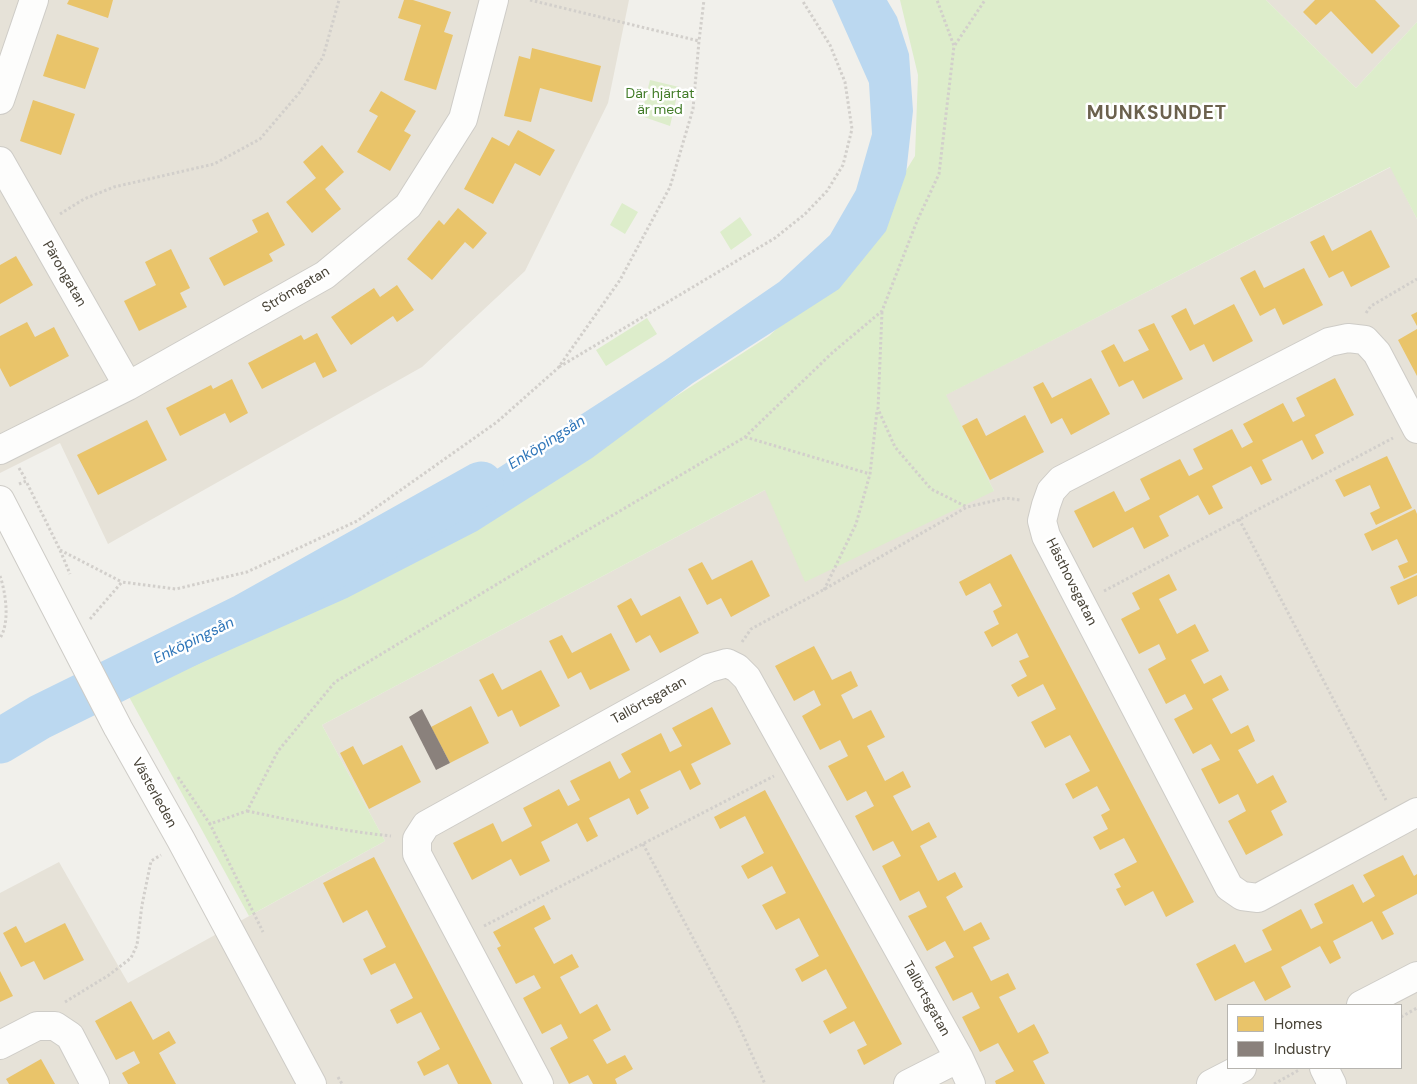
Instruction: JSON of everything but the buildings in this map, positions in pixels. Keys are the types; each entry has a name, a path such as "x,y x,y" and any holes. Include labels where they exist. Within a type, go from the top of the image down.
{"street":[{"path":"0,100 34,0"},
{"name":"Strömgatan","path":"0,450 128,386 325,275 408,206 463,119 494,0"},
{"name":"Pärongatan","path":"0,161 128,386"},
{"path":"1348,338 1365,340 1377,353 1416,428"},
{"name":"Hästhovsgatan","path":"1348,338 1329,342 1061,480 1051,491 1042,521 1046,536 1229,887 1242,896 1258,898 1407,817"},
{"name":"Västerleden","path":"0,500 80,628 118,728 181,840 312,1084"},
{"name":"Tallörtsgatan","path":"417,839 426,825 709,668 727,663 737,668 747,678 959,1058 971,1084"},
{"path":"417,839 416,854 539,1084"},
{"path":"1363,1004 1417,976"},
{"path":"0,1045 37,1026 55,1026 70,1036 95,1084"},
{"path":"908,1084 959,1058"},
{"path":"1211,1084 1240,1069"},
{"path":"1324,1069 1332,1084"}],"path":[{"path":"38,228 84,199 114,187 214,164 260,139 300,92 324,57 339,0"},
{"path":"530,0 699,41"},
{"path":"558,368 620,280 670,187 694,109 704,0"},
{"path":"60,550 122,582 176,589 247,572 357,521 497,422 558,368 775,238 805,214 827,191 842,165 852,129 845,82 830,45 802,0"},
{"path":"823,590 856,524 870,474 878,409 882,311 917,221 939,174 954,46 937,0"},
{"path":"954,46 985,0"},
{"path":"1348,338 1371,306 1417,279"},
{"path":"247,811 278,751 335,682 745,437 832,353 882,311"},
{"path":"878,409 895,447 931,489 967,507"},
{"path":"1081,603 1416,428"},
{"path":"745,437 870,474"},
{"path":"727,663 751,629 967,507 1006,498 1046,505"},
{"path":"1239,519 1407,817"},
{"path":"0,576 6,601 6,615 0,638"},
{"path":"80,628 122,582"},
{"path":"462,938 795,765"},
{"path":"173,770 210,824"},
{"path":"55,1026 65,1001 109,975 131,958 137,945 151,861 181,840 210,824 247,811 320,826 417,839"},
{"path":"643,844 735,1017 765,1084"},
{"path":"1402,1016 1417,1008"},
{"path":"1274,1084 1302,1069"}],"shaded area":[{"path":"0,0 629,0 608,103 525,271 422,367 108,544 60,443 0,473"},
{"path":"1266,0 1417,0 1417,22 1356,88"},
{"path":"1391,167 1417,219 1417,1084 0,1084 0,893 59,862 128,983 385,841 322,725 765,490 994,491 945,395"}],"green space":[{"path":"900,0 1266,0 1356,88 1417,22 1417,219 1390,167 946,395 994,491 805,582 765,490 322,725 385,841 249,916 128,695 391,565 556,474 769,336 851,259 915,156 918,75"},
{"name":"Där hjärtat är med","path":"650,80 679,87 670,126 641,116"},
{"path":"622,203 638,212 625,234 610,225"},
{"path":"740,217 752,235 731,250 720,232"},
{"path":"647,318 657,334 606,366 596,350"}],"water":[{"path":"832,0 887,0 897,17 909,54 913,111 906,174 886,231 839,289 693,383 592,458 477,531 347,598 140,690 127,668 328,578 664,361 779,282 830,235 856,190 872,134 869,83"}],"waterway":[{"name":"Enköpingsån","path":"0,741 40,717 245,616 481,484"}],"district":[{"name":"MUNKSUNDET","path":"1157,114"}]}
